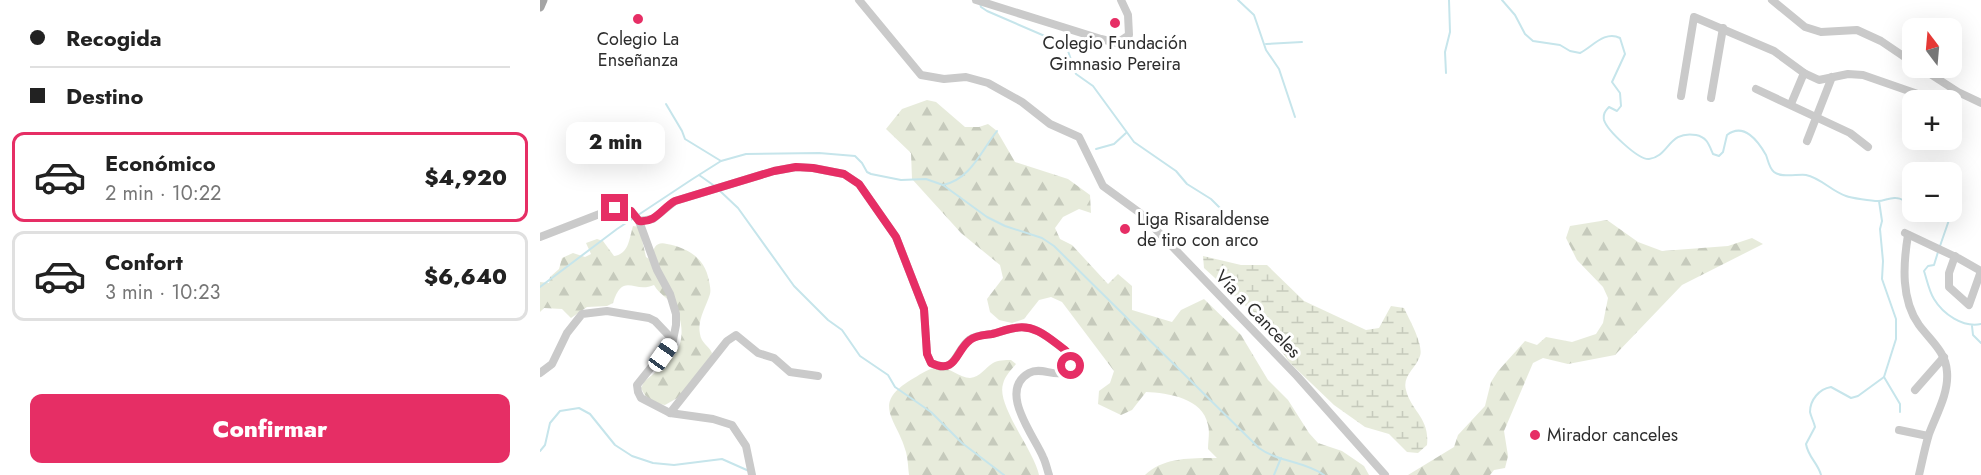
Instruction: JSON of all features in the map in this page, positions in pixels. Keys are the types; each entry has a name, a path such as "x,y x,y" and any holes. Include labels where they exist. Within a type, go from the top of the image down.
{"main road":[{"path":"540,7 543,0"}],"street":[{"name":"Vía a Canceles","path":"858,0 921,75 944,79 966,77 982,81 1022,102 1050,124 1079,137 1102,186 1140,213 1297,376 1385,475"},
{"path":"976,0 1090,36 1117,42 1129,35 1128,15 1121,0"},
{"path":"1772,0 1805,27 1821,32 1857,30 1871,35 1902,55"},
{"path":"1681,96 1694,17 1774,51 1804,73 1819,80 1848,74 1863,75 1906,90"},
{"path":"1712,98 1723,28"},
{"path":"1791,104 1804,73"},
{"path":"1807,141 1832,77"},
{"path":"1936,78 1954,90"},
{"path":"1756,89 1850,134 1868,147"},
{"path":"1962,95 1981,103"},
{"path":"639,221 645,222 653,219 675,201 774,171 796,167 844,174 859,184 896,237 924,309 927,354 931,363 939,367 948,366 956,360 968,341 977,336 1024,327 1038,330 1069,354 1072,361 1069,370 1058,374 1031,371 1020,382 1016,398 1020,412 1043,456 1049,475"},
{"path":"540,237 615,208 631,211 639,221 676,314 673,340 637,385 638,392 641,398 670,413 713,418 732,425 746,446 752,475"},
{"path":"1919,475 1947,380 1944,357 1919,325 1909,302 1905,276 1906,234 1954,256 1981,271 1969,305 1949,287 1949,273 1954,256"},
{"path":"540,373 552,363 567,333 582,314 599,311 640,315 655,321 673,340"},
{"path":"670,413 727,341 736,335 758,353 774,358 790,372 818,376"},
{"path":"1914,390 1944,357"},
{"path":"1899,430 1929,436"}],"green space":[{"path":"927,100 936,102 965,127 979,127 988,124 997,131 1015,162 1068,179 1090,195 1091,213 1079,209 1063,217 1055,228 1060,239 1072,245 1108,284 1118,274 1132,286 1132,310 1172,322 1181,310 1204,299 1241,335 1268,380 1288,400 1318,443 1342,451 1364,466 1369,475 1145,475 1152,469 1169,462 1217,458 1208,449 1209,428 1205,416 1192,403 1174,396 1155,393 1146,392 1132,410 1121,415 1098,404 1099,391 1110,383 1114,371 1062,302 1051,297 1039,300 1024,319 1012,323 999,320 990,312 987,299 1003,278 1000,265 961,233 912,179 911,153 886,129 902,109"},
{"path":"1607,220 1638,242 1662,251 1728,246 1752,238 1763,244 1682,285 1615,355 1568,364 1543,358 1533,363 1504,431 1508,456 1505,468 1494,470 1490,475 1408,475 1454,447 1458,435 1485,406 1491,382 1498,371 1525,341 1537,345 1546,337 1572,342 1596,334 1603,323 1608,298 1603,287 1577,260 1566,238 1570,226"},
{"path":"633,226 639,227 646,257 651,260 654,249 663,243 682,248 694,255 704,266 710,286 710,294 699,329 702,340 712,353 710,359 688,392 665,405 651,400 641,388 644,382 675,354 682,329 679,316 671,302 654,285 625,286 617,293 613,303 607,306 587,307 571,318 562,309 544,308 540,312 540,282 549,283 550,277 559,269 562,258 573,253 585,257 591,254 586,243 597,239 603,241 614,256 619,255 628,245"},
{"path":"1203,256 1241,265 1267,265 1304,301 1366,330 1379,328 1391,306 1404,308 1421,351 1405,385 1408,397 1426,428 1427,445 1418,453 1407,452 1389,434 1365,427 1334,405 1289,362 1260,319 1204,268"},
{"path":"1011,360 1016,364 1005,378 1002,393 1010,416 1031,454 1039,475 909,475 906,452 890,412 889,404 892,396 900,387 933,368 943,367 970,378 980,374 995,362"}],"waterway":[{"path":"1238,0 1254,15 1266,50 1279,69 1295,117"},
{"path":"1446,73 1445,52 1450,32 1449,0"},
{"path":"1502,0 1515,15 1525,34 1533,41 1560,45 1570,51 1580,53 1609,36 1620,38 1625,54 1612,82 1620,93 1621,106 1617,111 1609,107 1604,120 1624,144 1644,158 1656,157 1674,140 1687,135 1703,138 1713,154 1719,156 1723,152 1727,135 1739,131 1755,139 1766,155 1771,168 1777,174 1806,175 1852,198 1878,201 1892,198 1902,200"},
{"path":"980,3 981,7 987,11 1061,43 1068,51 1076,74 1093,86 1134,142 1176,171 1187,184 1211,199 1222,210"},
{"path":"1266,44 1302,42"},
{"path":"666,104 685,139 721,161"},
{"path":"943,185 953,182 968,171 997,131"},
{"path":"1096,149 1114,144 1126,133"},
{"path":"540,287 617,229 721,161 746,154 819,153 855,156 871,174 901,180 926,179 943,185 987,217 1005,226 1042,238 1054,246 1259,448 1266,453 1316,470 1324,475"},
{"path":"699,175 716,187"},
{"path":"720,191 738,208 794,286 828,320 842,330 860,356 888,375 895,387 931,412 962,443 1004,475"},
{"path":"1821,475 1806,444 1815,427 1810,412 1813,399 1823,390 1831,387 1851,398 1858,396 1884,377 1896,339 1896,319 1882,279 1880,229 1882,221 1879,201"},
{"path":"1940,246 1948,222"},
{"path":"1938,252 1934,265 1928,266 1924,271 1934,299 1954,319 1967,324 1981,324"},
{"path":"1972,326 1973,335 1981,343"},
{"path":"1884,377 1900,404 1900,412"},
{"path":"540,451 545,445 550,423 560,411 579,408 590,414 615,445 632,456 653,463 674,465 722,459 749,471"},
{"path":"1274,475 1281,458"}],"place":[{"name":"Colegio La Enseñanza","path":"638,19"},
{"name":"Colegio Fundación Gimnasio Pereira","path":"1115,23"},
{"name":"Liga Risaraldense de tiro con arco","path":"1125,229"},
{"name":"Mirador canceles","path":"1535,435"}],"route":[{"path":"615,208 631,211 639,221 645,222 658,216 668,204 675,201 774,171 796,167 844,174 859,184 896,237 924,309 927,354 931,363 939,367 948,366 956,360 968,341 977,336 1029,327 1038,330 1065,350 1072,361 1071,366"}]}
